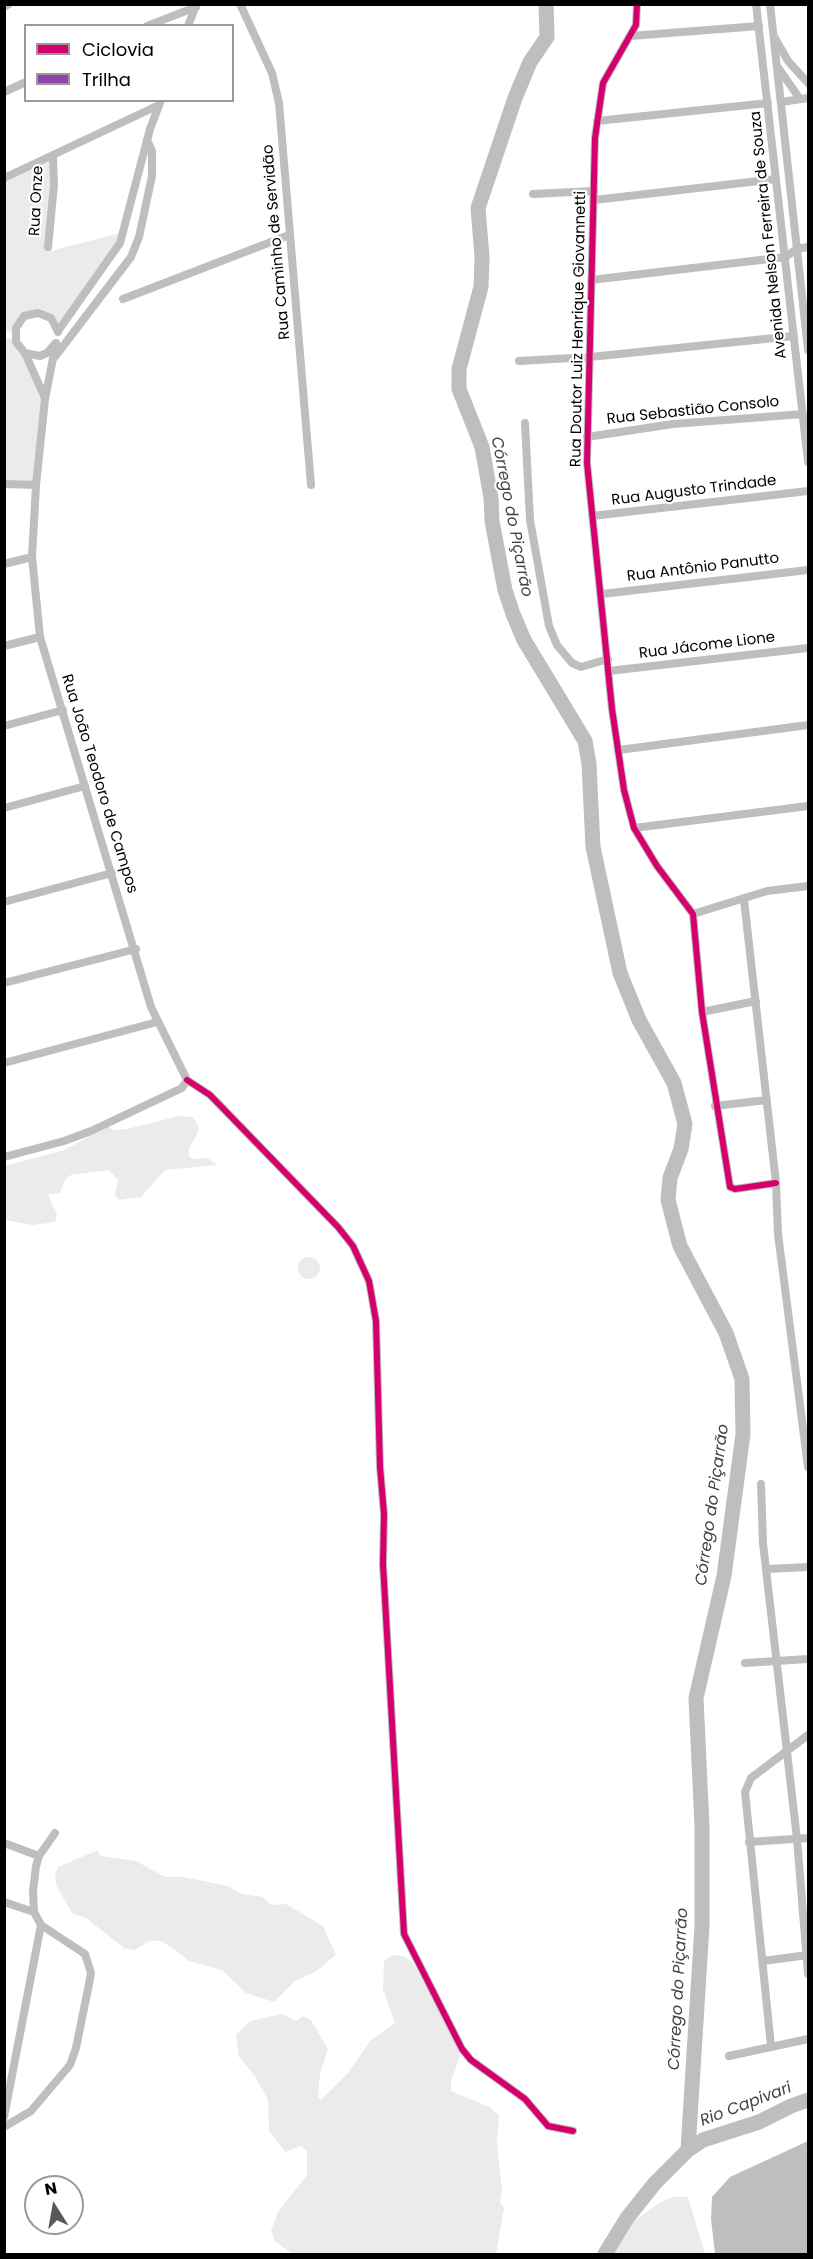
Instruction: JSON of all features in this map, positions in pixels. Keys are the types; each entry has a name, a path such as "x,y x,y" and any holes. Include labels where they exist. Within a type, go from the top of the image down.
{"street":[{"path":"4,7 9,4"},
{"name":"Rua Caminho de Servidão","path":"240,4 272,73 277,90 289,236 297,299 311,485"},
{"name":"Rua Doutor Luiz Henrique Giovannetti","path":"637,4 636,25 603,83 597,121 587,437 588,490 628,812 634,828 657,866 693,914"},
{"name":"Avenida Nelson Ferreira de Souza","path":"756,4 808,462"},
{"name":"Avenida Nelson Ferreira de Souza","path":"770,4 808,350"},
{"path":"152,24 196,6"},
{"path":"189,24 196,6"},
{"path":"631,36 759,26"},
{"path":"772,33 788,61 808,83"},
{"path":"761,51 804,99"},
{"path":"4,92 24,83"},
{"path":"781,102 804,99"},
{"path":"26,353 40,356 47,353 56,343 58,331 120,243 147,140 160,103"},
{"path":"4,178 160,103"},
{"path":"597,121 768,103"},
{"path":"54,359 131,257 140,237 152,176 152,150 147,140"},
{"name":"Rua Onze","path":"48,247 54,184 53,156"},
{"path":"532,194 594,196 776,179"},
{"path":"123,299 289,236"},
{"path":"591,280 786,257 796,249 808,247"},
{"path":"16,342 16,328 24,316 31,314 45,314 51,318 58,331"},
{"path":"64,322 77,331"},
{"path":"4,336 16,342 26,353 45,399"},
{"path":"519,361 590,357 794,336"},
{"name":"Rua João Teodoro de Campos","path":"56,343 45,399 36,485 32,557 40,637 157,1022 181,1063 187,1080"},
{"name":"Rua Sebastião Consolo","path":"587,437 673,424 802,414"},
{"path":"525,423 530,520 549,626 557,645 572,663 581,667 608,658"},
{"path":"4,484 36,485"},
{"name":"Rua Augusto Trindade","path":"592,516 804,492"},
{"path":"4,564 32,557"},
{"name":"Rua Antônio Panutto","path":"602,594 808,570"},
{"path":"4,646 40,637"},
{"name":"Rua Jácome Lione","path":"609,671 808,648"},
{"path":"4,726 63,710"},
{"path":"619,750 808,725"},
{"path":"4,808 85,786"},
{"path":"634,828 808,806"},
{"path":"4,902 112,873"},
{"path":"776,1183 732,1188 728,1179 702,1012 693,914 767,891 808,886"},
{"path":"744,900 776,1183 778,1234 808,1461"},
{"path":"4,983 136,949"},
{"path":"702,1012 756,1001"},
{"path":"4,1063 157,1022"},
{"path":"4,1157 64,1141 91,1131 182,1088 187,1080 210,1095 338,1227 353,1246 369,1281 376,1321 384,1514 383,1564 404,1934 462,2049 471,2060 525,2099 548,2126 573,2131"},
{"path":"715,1106 766,1100"},
{"path":"760,1484 766,1569 805,1895 808,1974"},
{"path":"766,1569 808,1566"},
{"path":"745,1663 808,1659"},
{"path":"771,2046 745,1792 747,1782 808,1735"},
{"path":"4,2127 31,2111 70,2065 76,2048 91,1973 84,1954 41,1925 34,1912 33,1891 39,1856 55,1833"},
{"path":"749,1842 808,1838"},
{"path":"4,1843 39,1856"},
{"path":"4,1902 34,1912"},
{"path":"4,2117 41,1925"},
{"path":"763,1961 808,1955"},
{"path":"729,2056 808,2039"}],"shaded area":[{"path":"53,156 52,214 47,252 124,232 58,329 55,324 31,313 15,335 5,330 4,178"},
{"path":"4,336 16,342 45,399 36,485 5,484"},
{"path":"179,1116 191,1117 196,1121 199,1130 189,1149 189,1156 193,1159 208,1158 217,1165 165,1170 141,1197 119,1200 115,1195 118,1180 109,1170 71,1175 66,1178 60,1193 48,1194 57,1215 55,1222 32,1225 5,1220 4,1166 65,1150 107,1126 114,1130 127,1129"},
{"path":"309,1257 317,1260 320,1268 317,1276 309,1279 301,1276 298,1268 301,1260"},
{"path":"98,1850 100,1856 136,1861 165,1877 183,1877 228,1886 241,1894 263,1897 271,1905 286,1904 323,1926 336,1955 315,1972 295,1981 274,2002 246,1993 222,1970 189,1961 160,1941 149,1941 135,1950 124,1948 86,1918 72,1913 56,1885 55,1875 58,1867"},
{"path":"392,1955 404,1956 414,1964 456,2040 460,2056 451,2081 451,2091 489,2107 499,2115 497,2144 502,2190 500,2202 504,2208 496,2254 292,2254 275,2241 271,2231 278,2212 307,2175 307,2151 301,2146 285,2152 269,2131 268,2100 255,2076 239,2057 236,2035 250,2021 282,2014 297,2021 303,2016 311,2020 328,2049 320,2074 318,2098 321,2100 348,2073 370,2041 395,2023 383,1989 384,1961"},
{"path":"808,2141 808,2254 715,2254 711,2219 712,2197 730,2177"},
{"path":"673,2197 688,2197 705,2254 600,2254 628,2225 661,2202"}],"waterway":[{"name":"Córrego do Piçarrão","path":"546,4 547,37 530,62 515,98 478,208 482,257 481,287 459,369 459,389 482,447 491,498 492,521 505,590 513,614 524,640 585,741 589,764 593,847 620,973 639,1020 674,1083 685,1124 681,1149 670,1178 668,1200 680,1246 726,1333 742,1379 743,1434 724,1576 696,1698 702,1826 702,1926 688,2150"},
{"name":"Rio Capivari","path":"605,2254 627,2218 655,2183 688,2150 703,2140 759,2122 808,2100"}],"cycle path":[{"path":"637,4 636,25 603,83 595,138 587,463 612,709 624,790 634,828 657,866 693,914 702,1012 730,1187 735,1189 776,1183"},
{"path":"187,1080 210,1095 338,1227 353,1246 369,1281 376,1321 380,1467 384,1514 383,1564 404,1934 462,2049 471,2060 525,2099 548,2126 573,2131"}]}
